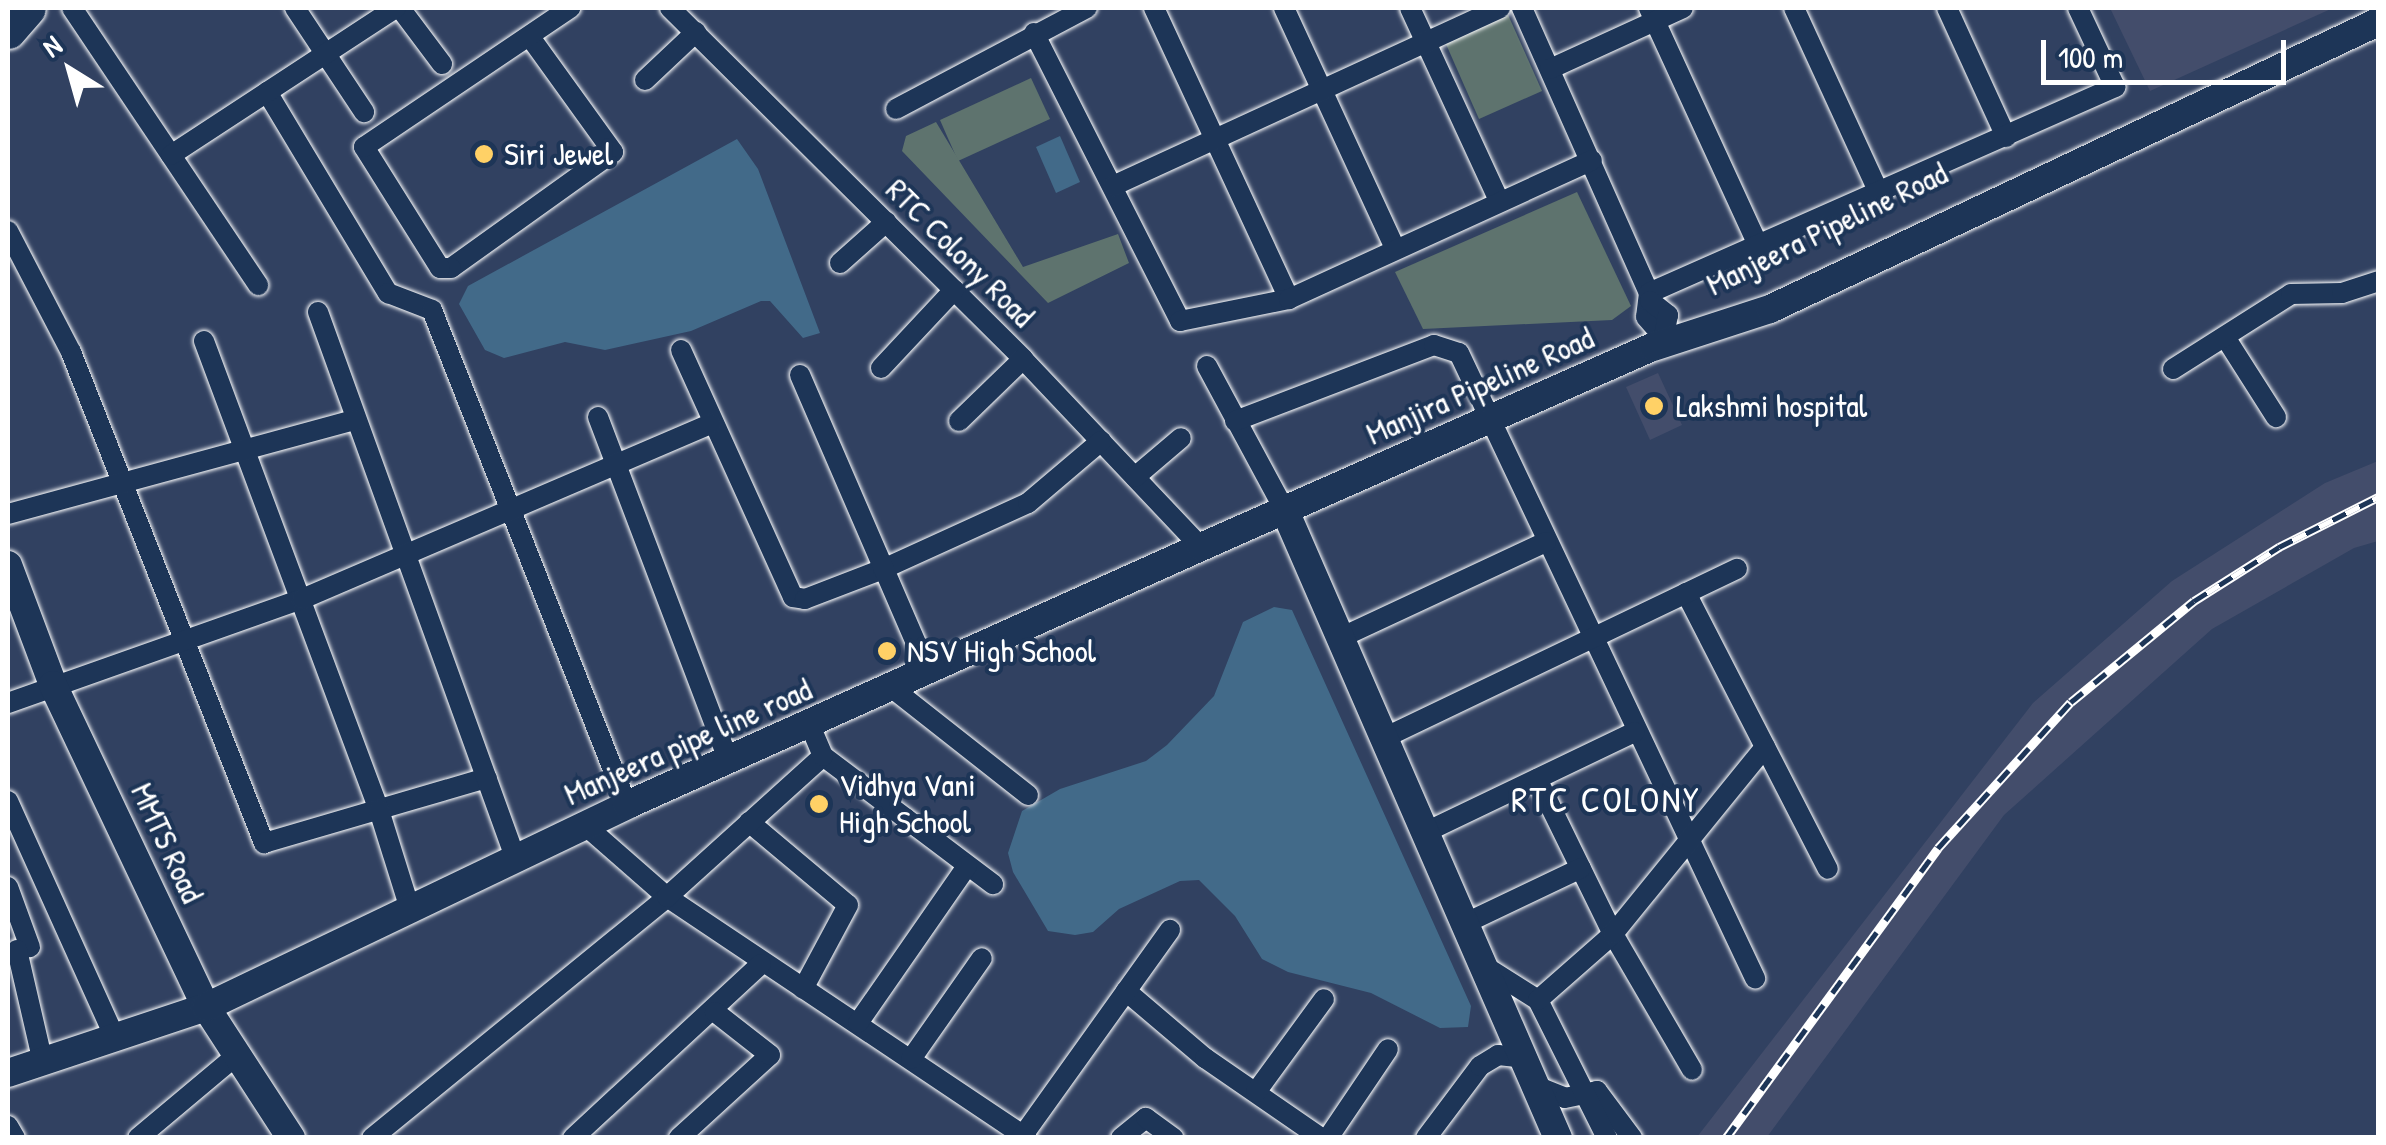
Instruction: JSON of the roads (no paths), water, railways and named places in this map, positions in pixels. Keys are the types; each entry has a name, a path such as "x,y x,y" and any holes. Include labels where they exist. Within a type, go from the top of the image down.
{"main road":[{"name":"Manjeera Pipeline Road","path":"1706,328 1760,293 2378,8"},
{"name":"Manjeera Pipeline Road","path":"1706,328 1770,309 2378,22"},
{"name":"Manjira Pipeline Road","path":"1201,548 1286,513 1666,338 1706,328"},
{"path":"1286,513 1489,969 1536,1086 1549,1132"},
{"name":"Manjeera pipe line road","path":"206,1007 627,806 1201,548"},
{"name":"MMTS Road","path":"8,565 53,685 206,1007 291,1138"},
{"path":"8,1072 206,1007"}],"street":[{"path":"72,8 258,285"},
{"path":"295,8 364,112"},
{"path":"171,155 398,8 442,64"},
{"path":"530,37 613,152 451,268 440,268 364,147 570,8"},
{"name":"RTC Colony Road","path":"670,8 1023,359 1201,548"},
{"path":"896,109 1087,8"},
{"path":"1154,8 1288,300"},
{"path":"1284,8 1395,248"},
{"path":"1410,8 1499,202"},
{"path":"1112,186 1500,8"},
{"path":"1522,8 1650,297 1646,316 1666,338"},
{"path":"1550,69 1652,14 1682,8"},
{"path":"1794,8 1880,195"},
{"path":"1946,8 2006,137"},
{"path":"1650,297 2115,87 2078,8"},
{"path":"1652,14 1759,248"},
{"path":"645,80 696,32"},
{"path":"1034,33 1180,321 1288,300 1592,160"},
{"path":"267,92 388,293 432,310 627,806"},
{"path":"840,263 886,222"},
{"path":"8,231 71,352 264,843 487,778"},
{"path":"2173,368 2291,294 2342,293 2378,281"},
{"path":"881,368 954,290"},
{"path":"318,312 516,860"},
{"path":"2225,337 2276,417"},
{"path":"204,341 379,810 411,912"},
{"path":"1236,421 1434,345 1459,352 1635,732 1755,978"},
{"path":"680,350 793,597 805,599 883,569 1040,495 1102,441"},
{"path":"959,421 1023,359"},
{"path":"1207,366 1286,513"},
{"path":"800,376 928,671"},
{"path":"598,417 729,760"},
{"path":"8,514 245,453 354,420"},
{"path":"8,702 302,599 404,552 711,424"},
{"path":"1135,477 1181,438"},
{"path":"1342,637 1546,542"},
{"path":"1388,736 1737,570"},
{"path":"1686,594 1828,869"},
{"path":"892,688 1028,794"},
{"path":"810,726 823,756 993,884"},
{"path":"1428,831 1635,732"},
{"path":"1538,1000 1612,934 1766,747"},
{"path":"372,1138 667,897 823,756"},
{"path":"1537,779 1612,934 1692,1070"},
{"path":"8,801 116,1038"},
{"path":"749,822 848,904 803,989"},
{"path":"586,826 667,897 1023,1137 1170,930"},
{"path":"858,1023 967,866"},
{"path":"1468,922 1580,868"},
{"path":"8,887 43,1063"},
{"path":"18,950 68,935"},
{"path":"911,1059 982,958"},
{"path":"573,1138 715,1012 762,964"},
{"path":"1489,969 1538,1000 1607,1138"},
{"path":"1126,991 1256,1092 1324,1138 1388,1049"},
{"path":"1256,1092 1324,1000"},
{"path":"678,1138 770,1056 715,1012"},
{"path":"138,1138 237,1055"},
{"path":"1426,1138 1480,1066 1498,1055 1524,1058"},
{"path":"1536,1086 1564,1098 1582,1091 1597,1091 1608,1100 1632,1138"},
{"path":"1121,1138 1130,1124 1146,1118 1174,1138"},
{"path":"8,1126 16,1138"}],"railway":[{"path":"1726,1138 1938,848 2071,702 2194,601 2279,547 2378,497"}],"place":[{"name":"Siri Jewel","path":"484,154"},
{"name":"Lakshmi hospital","path":"1654,406"},
{"name":"NSV High School","path":"887,651"},
{"name":"Vidhya Vani High School","path":"819,804"}],"district":[{"name":"RTC COLONY","path":"1606,800"}]}
